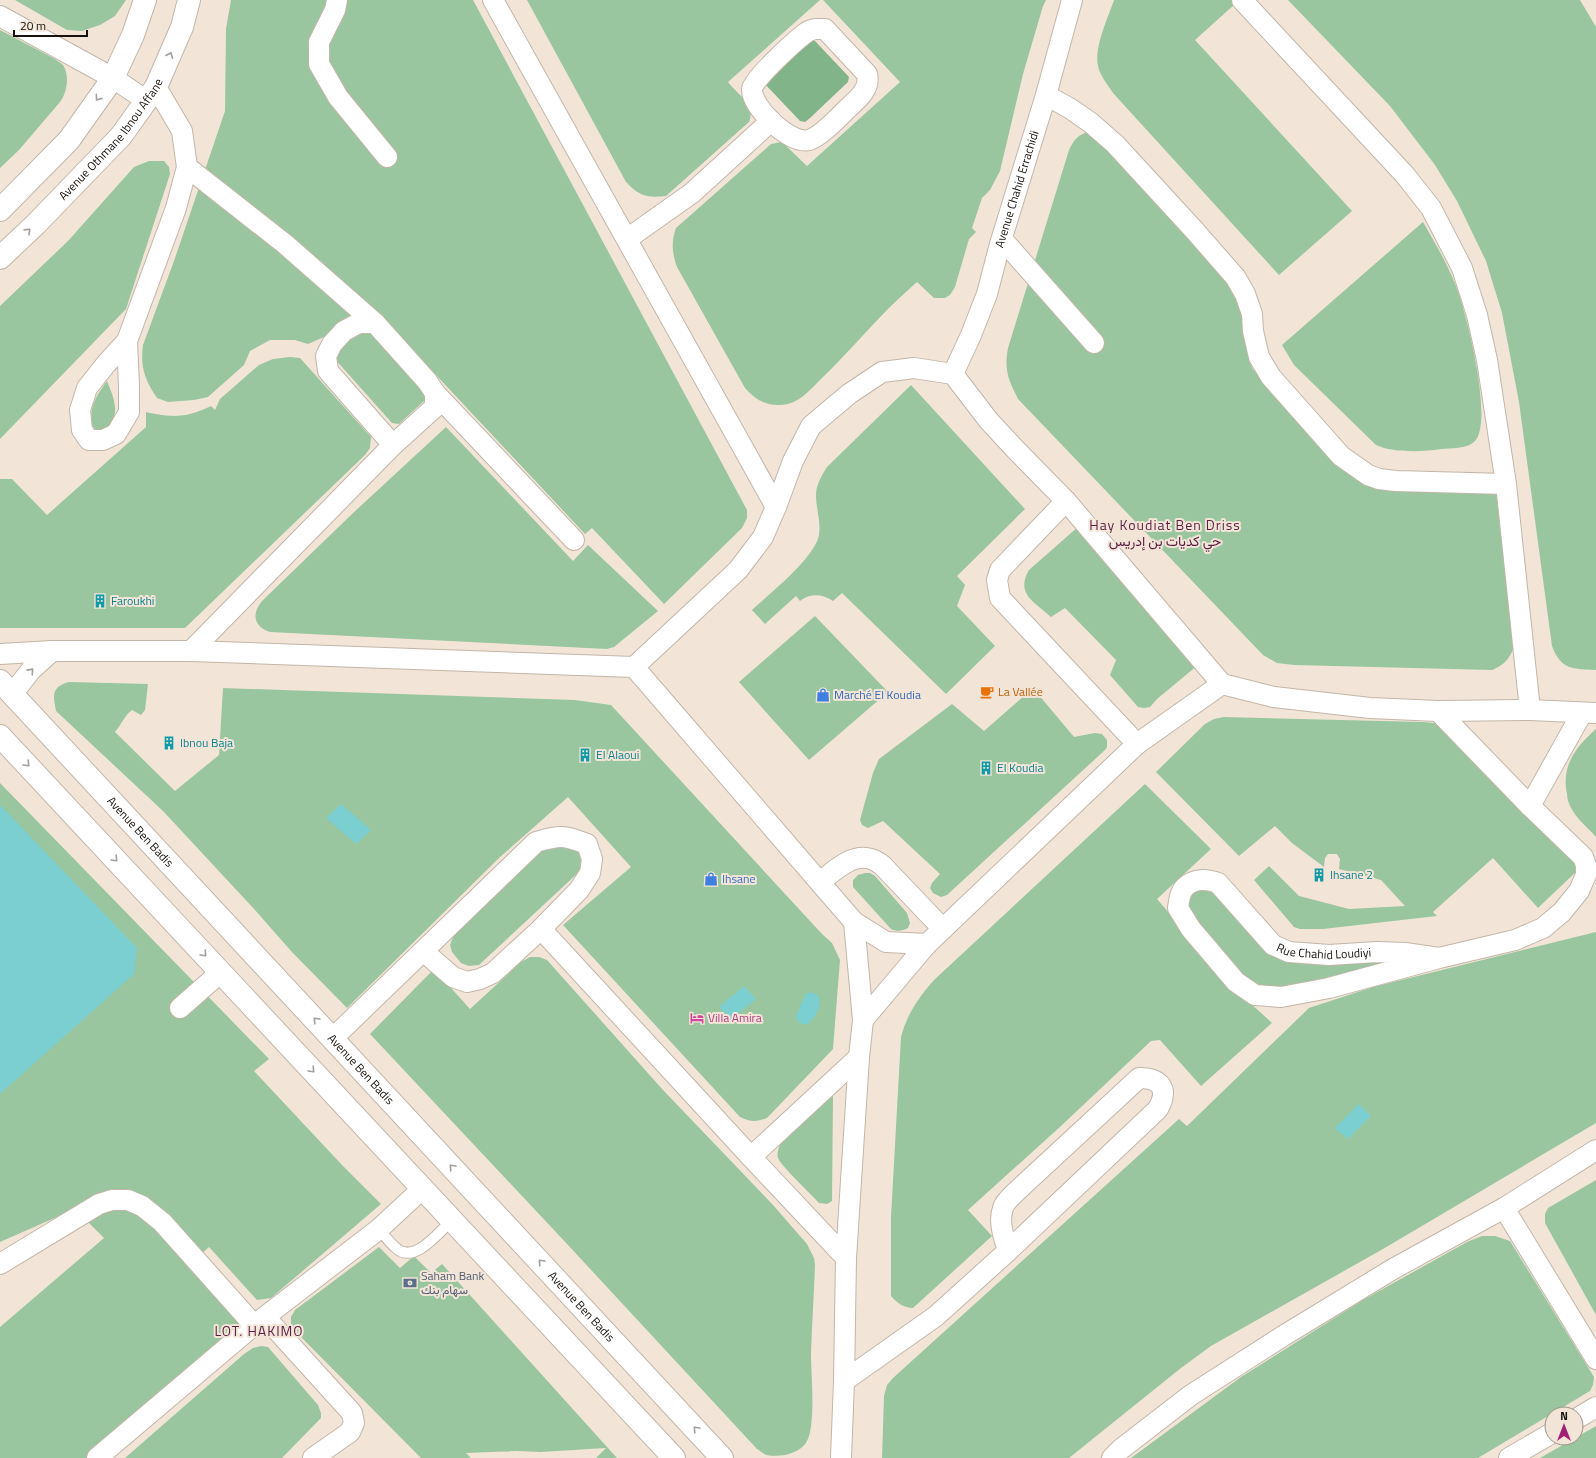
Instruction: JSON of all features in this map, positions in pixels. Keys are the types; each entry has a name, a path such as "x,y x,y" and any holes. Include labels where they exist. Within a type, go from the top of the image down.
{"main road":[{"path":"0,210 68,140 112,78 133,35 145,0"},
{"name":"Avenue Othmane Ibnou Affane","path":"0,258 36,224 121,136 151,94 182,27 189,0"},
{"name":"Avenue Ben Badis","path":"6,687 722,1458"},
{"path":"0,736 674,1458"}],"street":[{"path":"337,0 335,10 319,42 319,64 338,97 387,157"},
{"path":"492,0 776,507"},
{"name":"Avenue Chahid Errachidi","path":"953,374 971,335 987,294 1002,239 1046,95 1072,0"},
{"path":"1242,0 1405,175 1434,215 1462,268 1477,315 1487,360 1506,484 1530,710"},
{"path":"0,16 112,78 151,94 182,131 187,167 176,208 127,341"},
{"path":"825,29 867,74 868,83 863,93 815,138 807,140 796,139 786,134 771,121 755,101 752,90 753,86 791,46 809,31 825,29"},
{"path":"1046,95 1081,116 1115,144 1236,278 1245,294 1252,314 1253,332 1259,357 1264,367 1271,377 1341,456 1368,475 1379,479 1396,481 1506,484"},
{"path":"626,239 692,193 771,121"},
{"path":"187,167 285,244 375,323 427,381 435,393 574,540"},
{"path":"1002,239 1094,343"},
{"path":"375,323 359,323 344,331 332,344 326,356 328,371 393,445"},
{"path":"0,654 52,651 191,651 634,667 738,570 763,537 793,461 811,426 849,394 882,372 914,368 953,374 994,426 1066,502 1222,684 1274,697 1370,708 1438,711 1530,710 1589,713 1530,806"},
{"path":"191,651 393,445 435,407 435,393"},
{"path":"1066,502 1000,570 997,580 1000,598 1137,744"},
{"path":"6,687 31,670 52,651"},
{"path":"634,667 854,922 886,942 927,944"},
{"path":"863,1020 927,944 1137,744 1222,684"},
{"name":"Rue Chahid Loudiyi","path":"1438,711 1530,806 1583,857 1586,865 1586,875 1579,892 1562,912 1543,928 1515,940 1439,958 1329,988 1281,997 1255,995 1236,982 1191,929 1178,908 1181,895 1185,887 1198,880 1208,879 1218,883 1273,945 1289,952 1329,955 1377,952 1405,953 1439,958"},
{"path":"333,1038 423,951 536,842 554,837 569,837 587,844 592,859 590,873 579,890 541,929 493,973 480,979 467,982 453,977 423,951"},
{"path":"820,882 839,866 853,859 871,858 882,865 943,929"},
{"path":"841,1458 846,1258 859,1058 863,1020 854,922"},
{"path":"541,929 846,1258"},
{"path":"180,1008 220,972"},
{"path":"751,1157 859,1058"},
{"path":"844,1381 936,1316 1008,1251 1158,1109 1163,1100 1164,1090 1158,1082 1148,1078 1139,1078 1019,1189 1003,1207 1001,1220 1002,1234 1008,1251"},
{"path":"1112,1458 1121,1449 1191,1395 1257,1353 1393,1269 1504,1208 1596,1150"},
{"path":"97,1458 260,1321 379,1229 423,1188"},
{"path":"0,1264 99,1204 112,1200 128,1200 142,1206 162,1222 352,1413 354,1422 350,1432 314,1458"},
{"path":"1504,1208 1596,1359"},
{"path":"1584,1414 1596,1407"},
{"path":"1509,1458 1544,1438"}],"lane":[{"path":"379,1229 397,1249 409,1254 421,1249 452,1220"}],"green space":[{"path":"15,0 126,0 115,16 100,25 82,31 67,30"},
{"path":"231,0 473,0 747,510 747,518 742,528 664,604 592,528 585,534 378,313 308,344 295,340 270,340 250,351 244,365 208,397 194,400 168,402 157,398 144,373 142,360 143,345 174,261 225,111 226,29"},
{"path":"527,0 820,0 728,82 748,105 750,110 749,122 666,196 654,197 639,193 626,182"},
{"path":"823,0 1046,0 1023,74 1000,171 990,190 982,198 972,228 976,232 969,239 955,287 950,295 945,298 934,298 917,282 888,309 839,361 798,400 788,404 775,405 759,400 745,388 677,267 673,252 673,238 676,228 771,144 782,142 807,166 900,82"},
{"path":"1114,0 1232,0 1235,4 1195,40 1352,211 1279,275 1113,93 1102,77 1098,66 1098,50 1102,33"},
{"path":"1288,0 1580,0 1596,27 1596,670 1569,667 1559,660 1552,646 1519,402 1502,313 1486,261 1457,201 1435,165 1390,106"},
{"path":"0,30 55,59 63,65 67,84 60,102 19,150 0,168"},
{"path":"811,39 815,41 849,77 848,82 805,122 800,121 764,83"},
{"path":"1088,132 1094,132 1229,282 1242,305 1243,323 1252,368 1330,454 1351,472 1487,492 1497,495 1501,503 1515,645 1509,657 1501,666 1492,670 1294,665 1277,663 1263,655 1018,399 1007,369 1006,362 1008,348 1069,150 1076,138"},
{"path":"149,161 164,161 169,167 170,174 126,309 0,439 0,306 68,241 134,167"},
{"path":"1423,222 1441,253 1461,299 1477,367 1480,391 1480,431 1474,442 1463,447 1426,451 1399,451 1376,445 1294,365 1282,345"},
{"path":"358,329 369,330 426,393 425,400 399,424 392,423 334,358 333,351"},
{"path":"290,357 300,358 371,437 370,448 365,455 185,628 0,628 0,479 12,479 47,515 146,427 146,412 179,416 194,413 211,406 215,410 220,399 259,365 273,359"},
{"path":"107,381 115,403 114,416 108,427 97,430 93,428 92,408 96,397"},
{"path":"911,385 1025,509 957,576 965,585 957,606 995,646 946,694 842,593 833,601 816,595 804,598 800,601 796,596 765,624 752,610 800,565 815,544 819,535 816,491 827,467"},
{"path":"446,427 573,561 588,545 658,611 614,647 607,649 270,632 260,627 255,615 262,601 352,514"},
{"path":"1079,526 1198,665 1157,699 1150,707 1138,707 1110,675 1116,660 1065,608 1051,617 1033,602 1026,591 1024,585 1025,578 1029,570"},
{"path":"815,616 888,692 809,760 739,682"},
{"path":"69,682 148,684 145,710 141,715 132,710 115,732 175,791 219,755 223,688 575,700 611,705 822,934 832,943 840,960 833,1049 767,1118 754,1121 740,1117 563,925 631,867 568,797 500,857 347,1008 291,951 163,811 56,711 54,696 56,689 59,686"},
{"path":"1033,688 1074,737 1095,733 1102,734 1107,740 1107,747 947,895 941,897 933,893 930,888 932,883 940,874 883,821 868,828 862,825 860,820 873,773 879,759 952,704 984,731"},
{"path":"1224,717 1434,723 1447,731 1570,855 1579,869 1538,908 1493,858 1433,912 1437,916 1323,929 1300,929 1294,927 1254,880 1269,866 1299,896 1349,909 1405,906 1381,880 1339,869 1340,859 1337,854 1328,854 1325,858 1324,867 1292,843 1275,826 1239,856 1156,772 1205,724 1214,719"},
{"path":"1596,729 1596,837 1579,820 1571,808 1568,800 1566,774 1568,765 1576,750"},
{"path":"0,783 269,1059 254,1071 342,1165 381,1204 271,1298 257,1300 209,1247 189,1265 240,1322 240,1327 87,1458 0,1458 0,1327 104,1238 75,1209 0,1242"},
{"path":"1145,784 1211,849 1157,899 1234,988 1272,1023 1201,1086 1160,1040 1151,1041 1061,1126 968,1210 992,1236 913,1308 904,1306 898,1303 891,1296 891,1217 901,1037 910,1013 923,993 934,980"},
{"path":"563,844 581,852 584,862 580,871 479,965 469,966 461,963 452,952 450,945 454,934 539,853 549,845"},
{"path":"870,873 875,876 907,913 910,923 908,928 900,931 891,929 853,887 853,880 858,875"},
{"path":"1202,888 1209,888 1270,952 1395,963 1280,989 1261,987 1245,977 1199,925 1188,904 1192,894"},
{"path":"1596,932 1596,1123 1383,1249 1211,1346 1181,1368 1069,1458 882,1458 884,1396 887,1385 893,1378 1179,1119 1187,1126 1309,1008 1373,987"},
{"path":"530,957 539,957 547,960 663,1090 773,1205 807,1244 814,1258 815,1265 811,1353 812,1411 810,1433 807,1441 800,1449 790,1454 772,1456 766,1455 757,1449 370,1034 434,969 470,1009 521,962"},
{"path":"833,1096 832,1201 827,1204 819,1203 780,1162 778,1158 778,1149 782,1140"},
{"path":"1596,1180 1596,1315 1545,1223 1545,1214 1548,1208"},
{"path":"1482,1236 1495,1236 1510,1241 1594,1377 1593,1385 1590,1391 1565,1406 1544,1406 1544,1419 1478,1458 1131,1458 1241,1377 1363,1300 1467,1242"},
{"path":"379,1247 400,1268 414,1256 431,1273 442,1264 617,1458 596,1458 606,1448 541,1452 517,1451 466,1453 471,1458 421,1458 302,1338 291,1325 291,1317 295,1310"},
{"path":"261,1346 268,1347 318,1405 321,1413 321,1418 282,1458 125,1458 244,1354 253,1348"},
{"path":"1596,1426 1596,1458 1540,1458 1561,1446 1584,1446 1584,1433"}],"water":[{"path":"341,804 371,830 356,844 326,818"},
{"path":"0,805 137,948 134,974 0,1094"},
{"path":"744,986 756,999 731,1019 719,1007"},
{"path":"806,993 818,995 820,1003 816,1015 811,1021 808,1024 802,1024 798,1022 796,1016"},
{"path":"1359,1104 1371,1116 1348,1139 1335,1128"}],"place":[{"name":"Faroukhi","path":"100,601"},
{"name":"La Vallée","path":"987,692"},
{"name":"Marché El Koudia","path":"823,695"},
{"name":"Ibnou Baja","path":"169,743"},
{"name":"El Alaoui","path":"585,755"},
{"name":"El Koudia","path":"986,768"},
{"name":"Ihsane 2","path":"1319,875"},
{"name":"Ihsane","path":"711,879"},
{"name":"Villa Amira","path":"697,1018"},
{"name":"Saham Bank سهام بنك","path":"410,1283"}],"district":[{"name":"Hay Koudiat Ben Driss حي كديات بن إدريس","path":"1165,534"},
{"name":"LOT. HAKIMO","path":"259,1331"}]}
